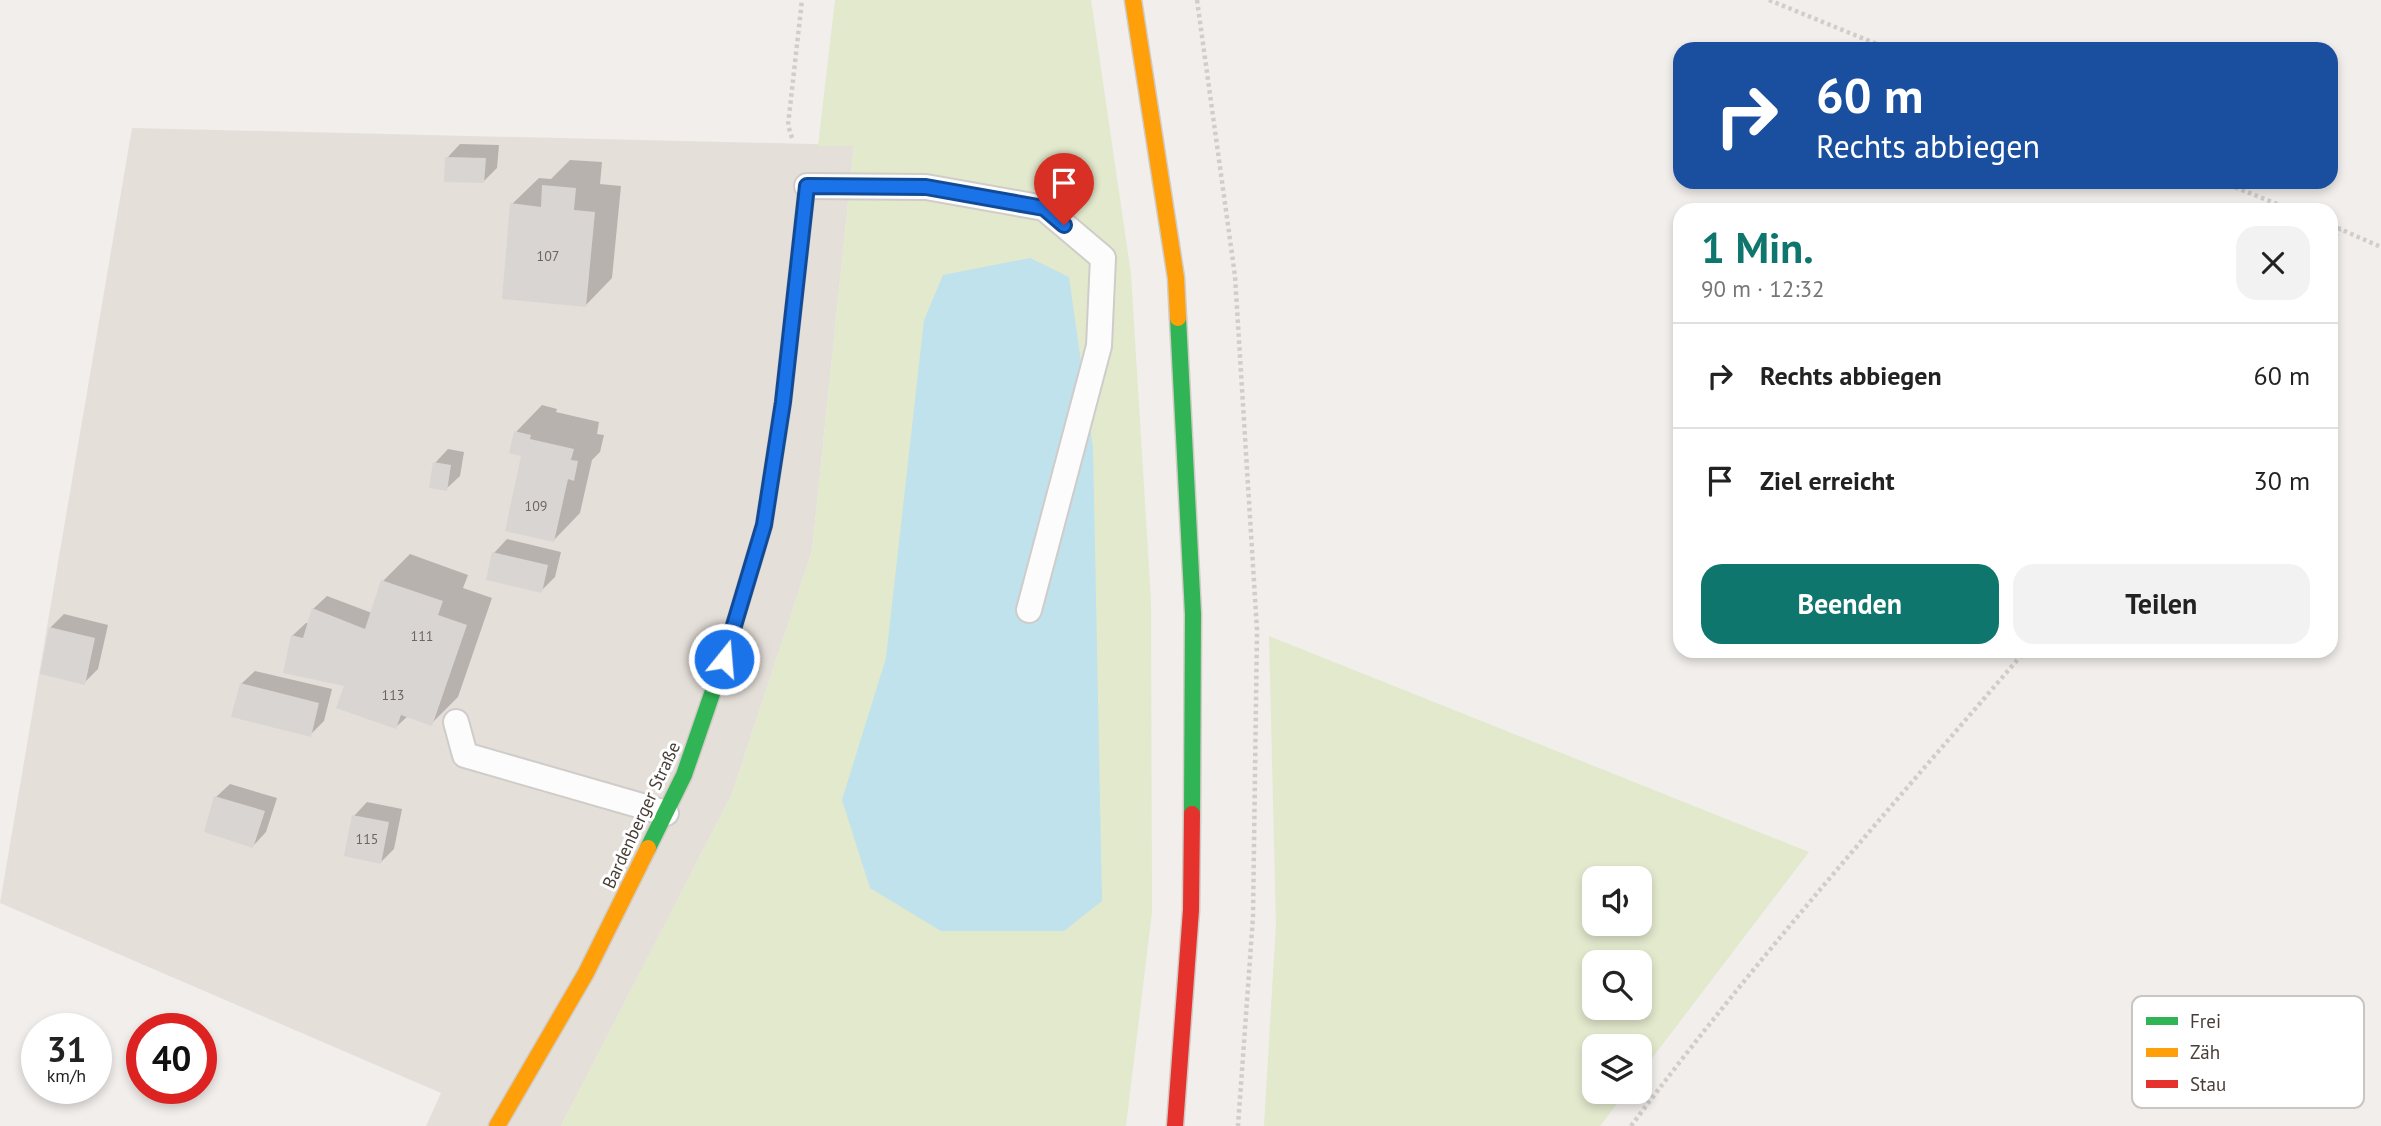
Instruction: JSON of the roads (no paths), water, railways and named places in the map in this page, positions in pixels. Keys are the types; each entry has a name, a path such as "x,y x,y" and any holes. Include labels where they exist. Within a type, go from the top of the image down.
{"main road":[{"path":"1133,0 1176,278 1194,614 1191,910 1175,1126"},
{"name":"Bardenberger Straße","path":"497,1126 586,973 684,775 764,525 783,402 807,186"}],"lane":[{"path":"807,186 926,187 1044,208 1103,258 1098,346 1029,610"},
{"path":"456,722 465,755 666,813"}],"water":[{"path":"1030,258 1069,277 1093,448 1102,901 1064,931 941,931 870,888 842,800 886,658 924,320 943,275"}]}
